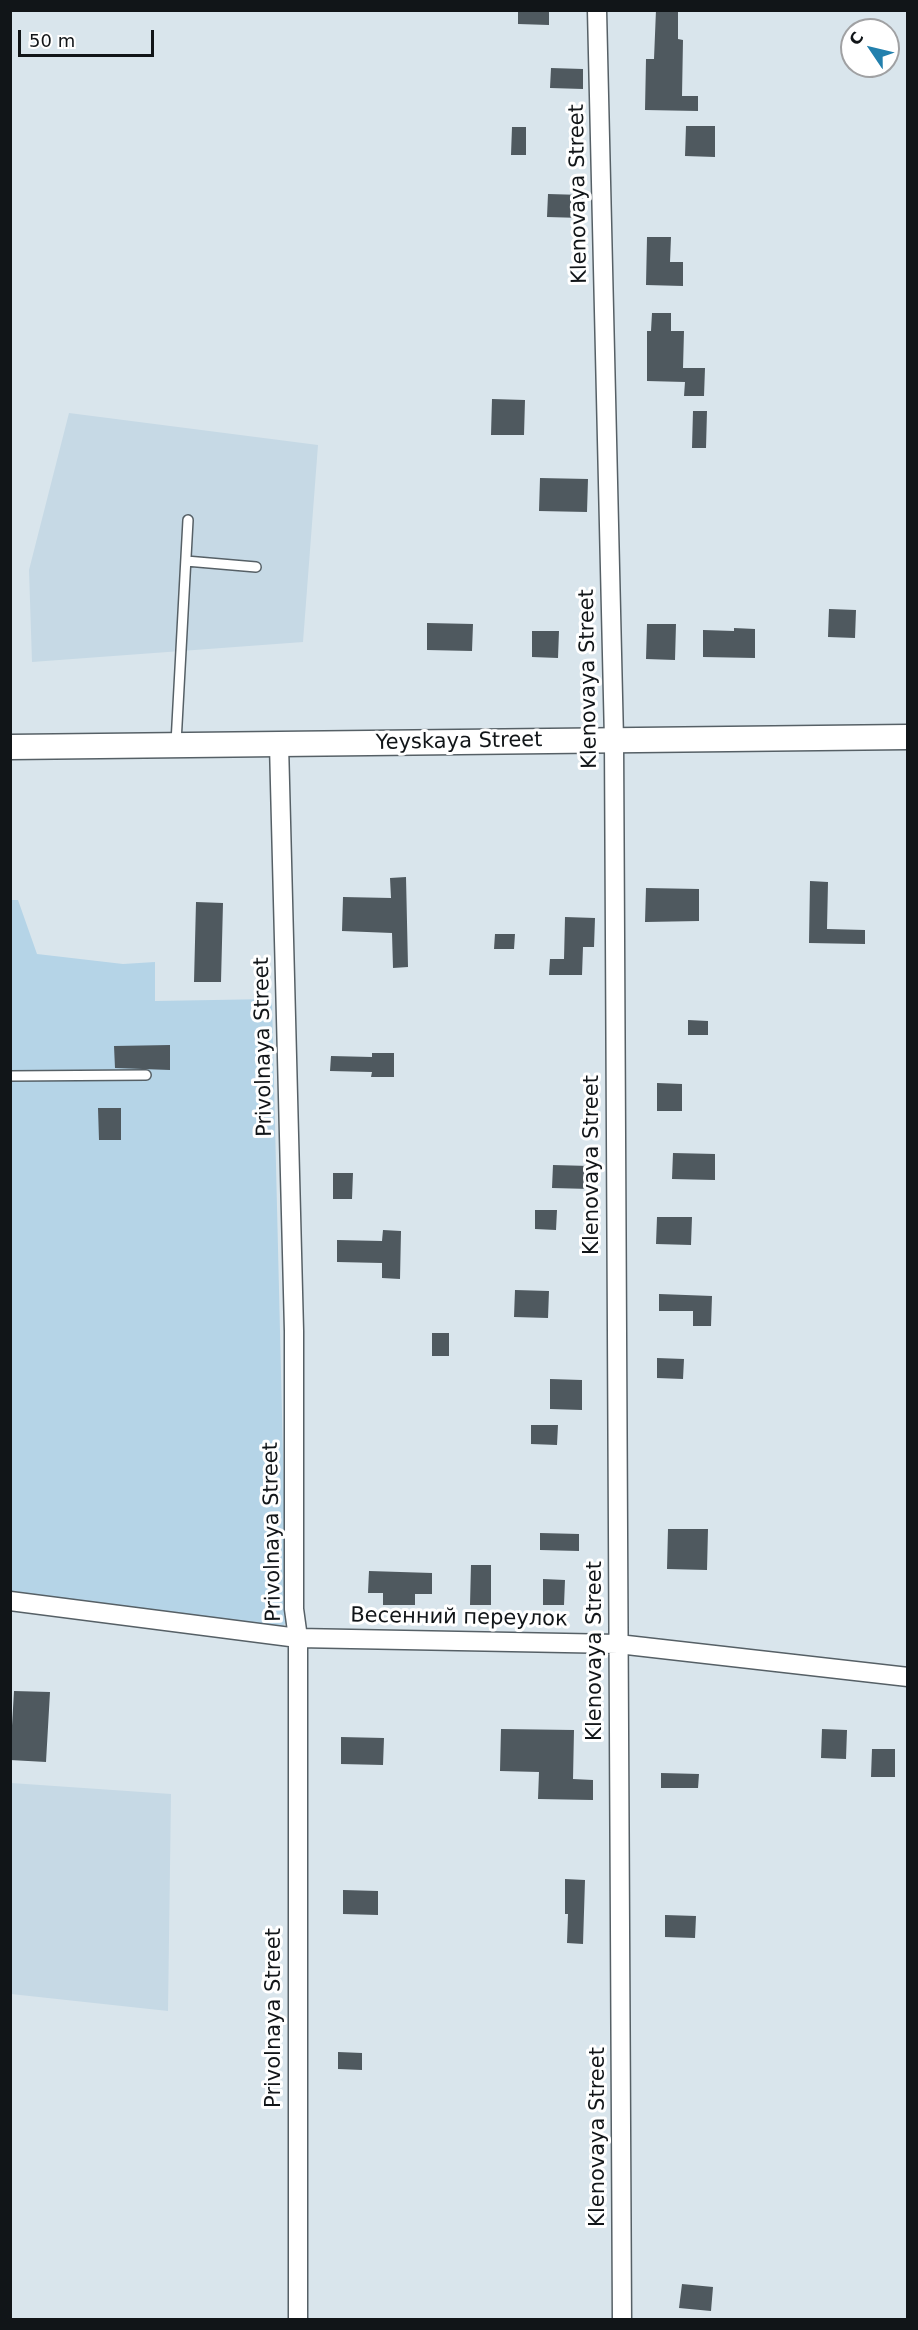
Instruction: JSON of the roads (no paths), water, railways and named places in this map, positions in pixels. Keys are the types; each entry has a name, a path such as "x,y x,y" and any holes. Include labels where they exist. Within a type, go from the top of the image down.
{"street":[{"name":"Klenovaya Street","path":"597,10 614,740 622,2319"},
{"name":"Yeyskaya Street","path":"10,747 908,737"},
{"name":"Privolnaya Street","path":"279,744 294,1331 294,1609 298,1638 298,2319"},
{"name":"Весенний переулок","path":"10,1601 298,1638 618,1644 908,1677"}],"lane":[{"path":"176,746 188,520"},
{"path":"186,561 256,567"},
{"path":"10,1076 146,1075"}]}
